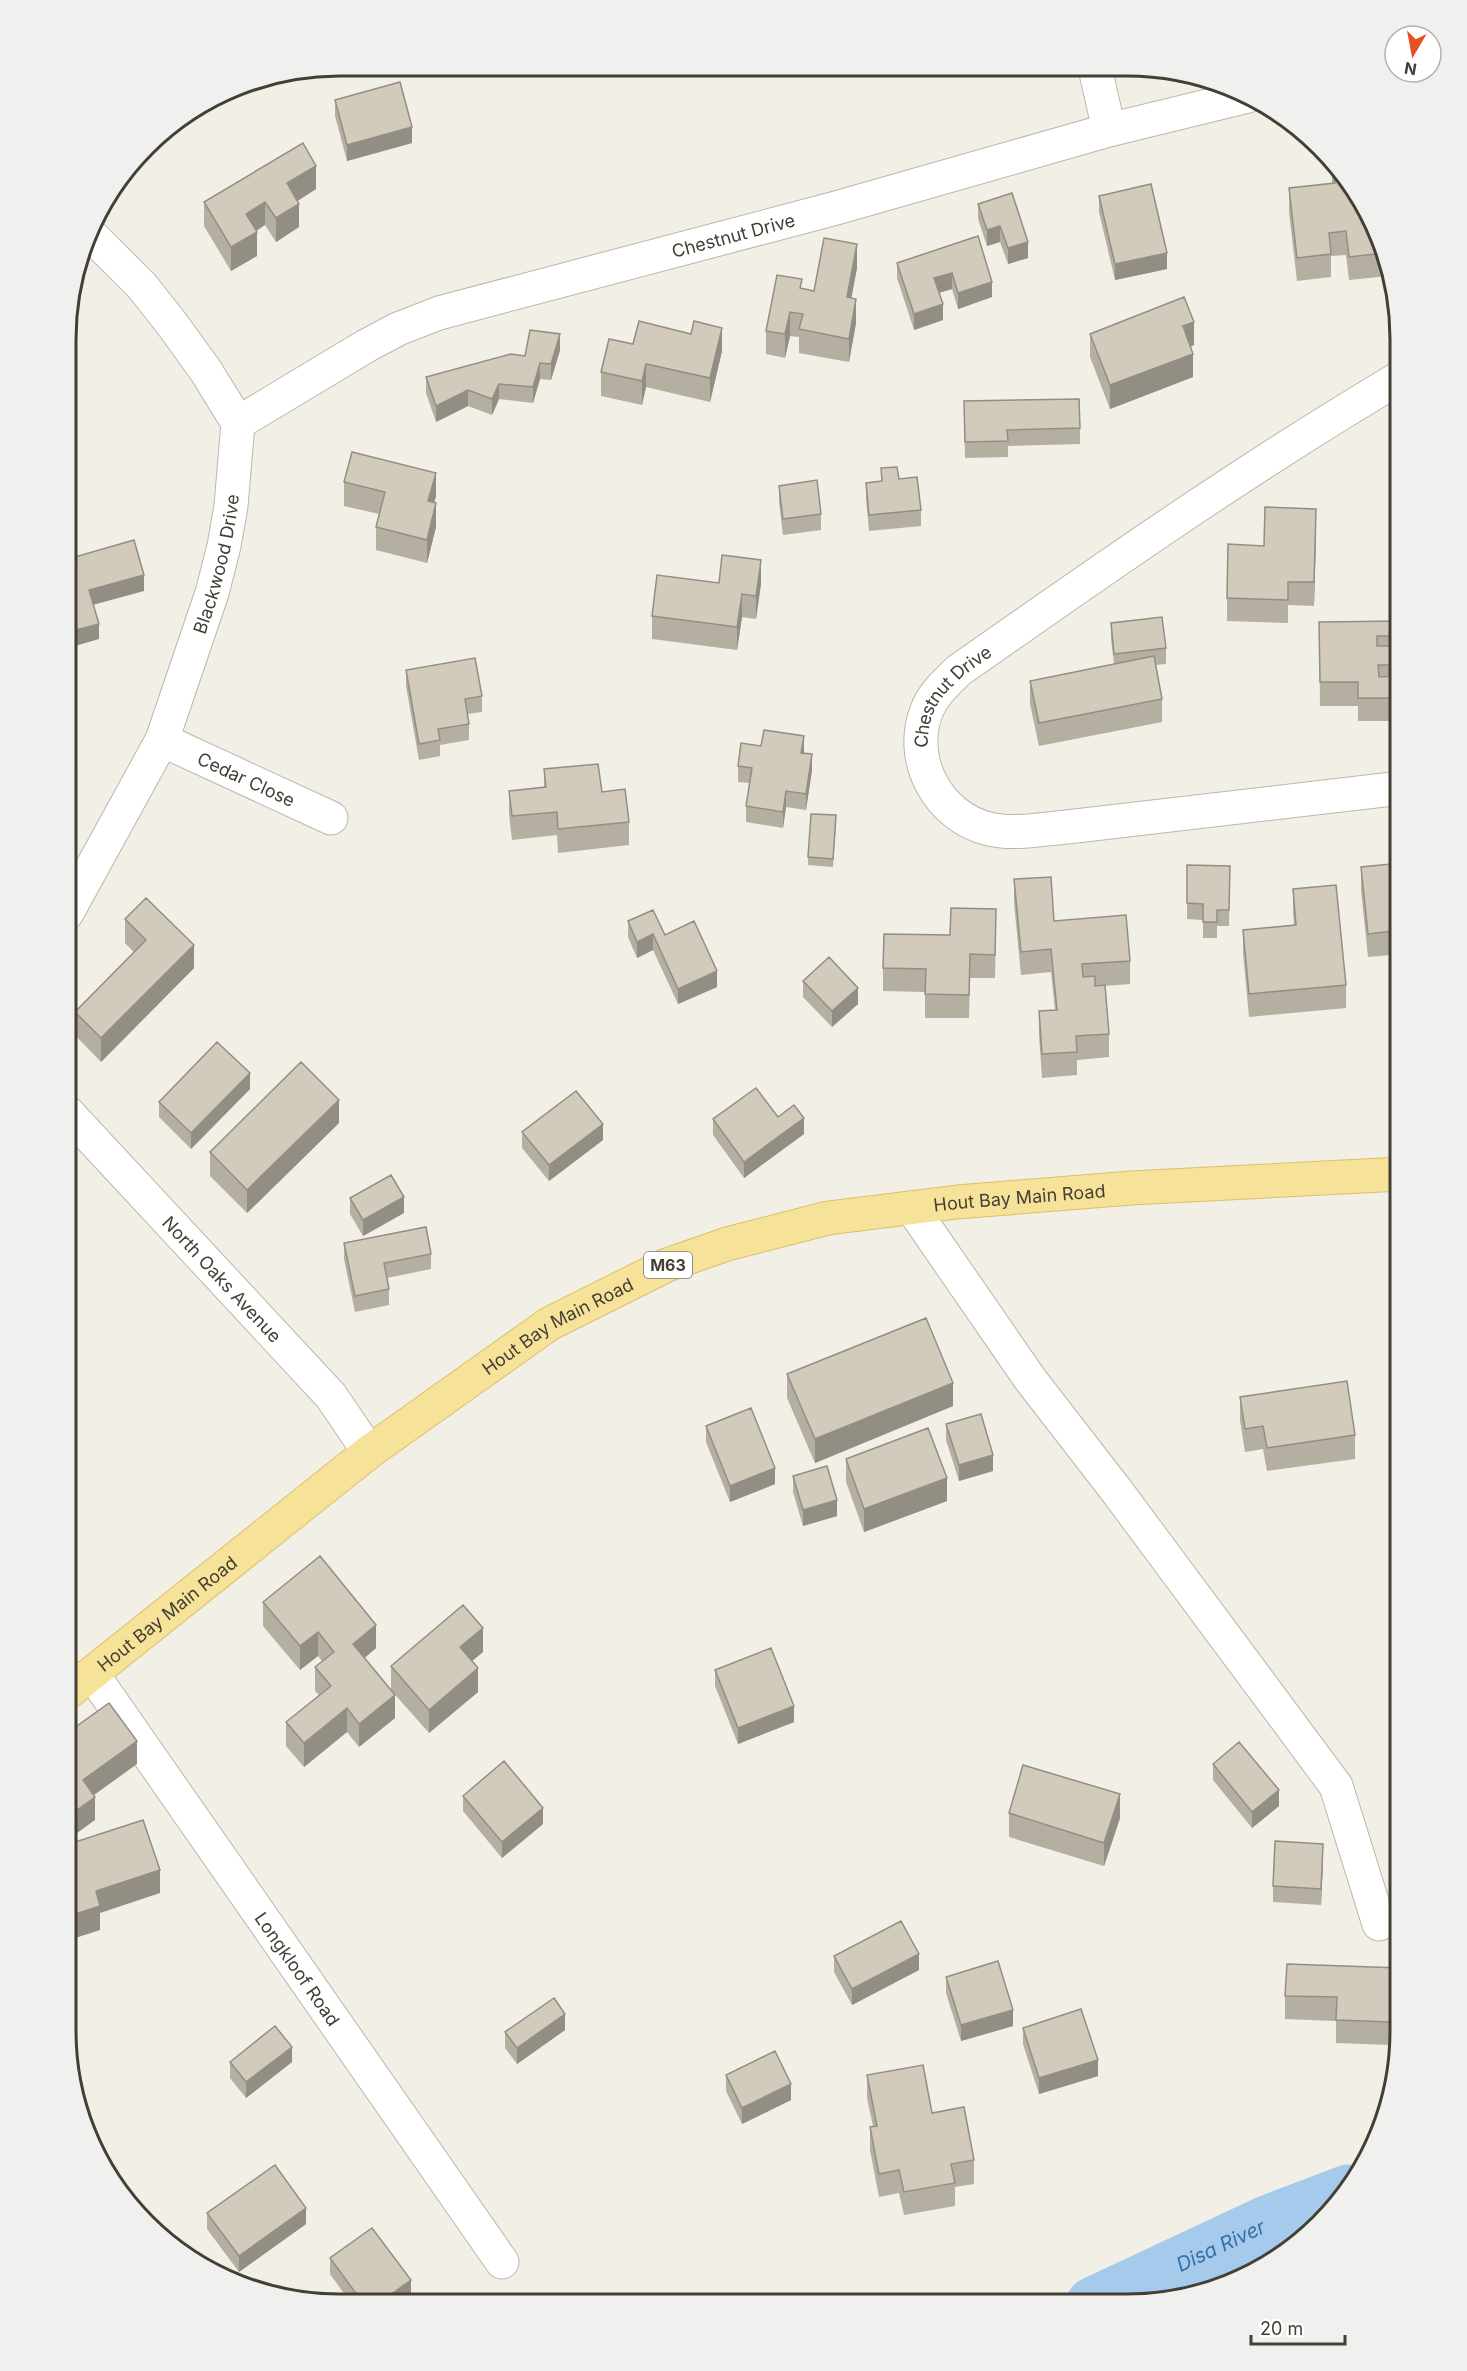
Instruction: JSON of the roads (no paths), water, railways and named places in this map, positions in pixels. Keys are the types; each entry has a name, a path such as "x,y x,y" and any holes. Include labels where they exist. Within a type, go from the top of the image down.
{"main road":[{"name":"Hout Bay Main Road","path":"76,1687 369,1452 549,1324 667,1265 728,1244 828,1218 957,1202 1131,1188 1390,1175"}],"street":[{"path":"1097,76 1109,130"},
{"name":"Chestnut Drive","path":"238,423 366,346 398,329 440,314 836,208 1109,130 1234,99"},
{"path":"96,240 142,286 172,324 206,371 238,423"},
{"name":"Chestnut Drive","path":"1390,384 1295,442 1108,566 958,671 939,690 927,710 920,747 925,770 938,797 962,819 989,830 1011,831 1067,827 1390,789"},
{"name":"Blackwood Drive","path":"76,899 162,740 212,593 224,546 231,506 238,423"},
{"name":"Cedar Close","path":"162,740 331,818"},
{"name":"North Oaks Avenue","path":"76,1122 331,1396 369,1452"},
{"path":"912,1208 1030,1379 1116,1490 1336,1786 1379,1924"},
{"name":"Longkloof Road","path":"93,1675 502,2262"}],"waterway":[{"name":"Disa River","path":"1117,2294 1267,2224 1329,2200"}]}
